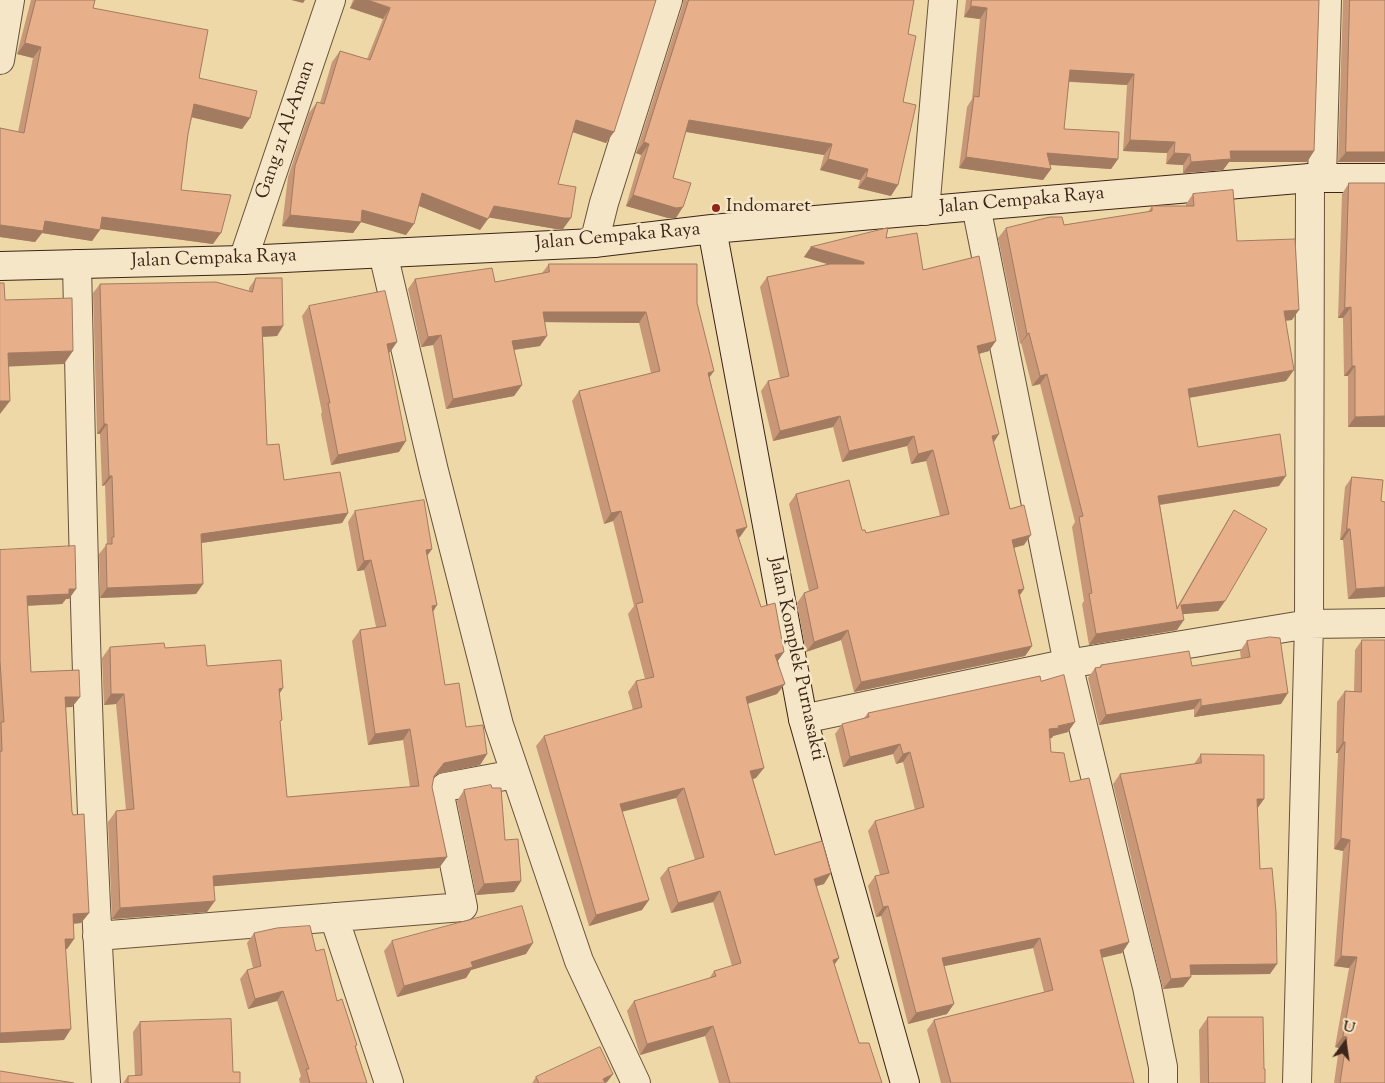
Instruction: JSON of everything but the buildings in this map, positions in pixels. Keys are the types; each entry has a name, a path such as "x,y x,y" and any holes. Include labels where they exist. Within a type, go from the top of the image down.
{"street":[{"path":"0,60 10,0"},
{"name":"Gang 21 Al-Aman","path":"243,260 331,0"},
{"path":"594,243 604,203 668,0"},
{"path":"925,211 943,0"},
{"path":"1297,1083 1316,178 1327,0"},
{"name":"Jalan Cempaka Raya","path":"0,266 243,260 594,243 712,230 976,206 1316,178 1385,178"},
{"path":"976,206 1068,664 1147,987 1163,1067 1163,1083"},
{"name":"Jalan Komplek Purnasakti","path":"712,230 803,719 906,1083"},
{"path":"383,253 442,499 500,725 579,962 636,1083"},
{"path":"77,264 83,542 97,936 106,1083"},
{"path":"803,719 1068,664 1308,624 1385,623"},
{"path":"97,936 463,907 440,795 445,787 515,774"},
{"path":"334,917 389,1083"}],"place":[{"name":"Indomaret","path":"716,208"}]}
